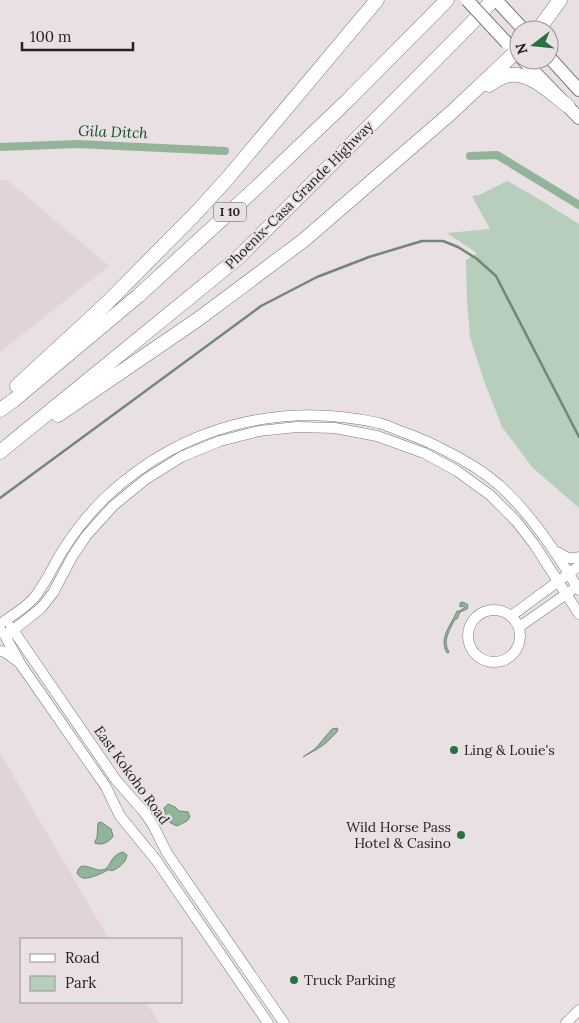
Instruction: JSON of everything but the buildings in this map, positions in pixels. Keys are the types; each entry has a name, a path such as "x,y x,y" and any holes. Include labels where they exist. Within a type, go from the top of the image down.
{"highway":[{"path":"0,402 106,304 196,213 377,0"},
{"name":"I 10","path":"0,410 138,296 348,100 447,0"},
{"name":"Phoenix-Casa Grande Highway","path":"0,454 239,257 494,0"},
{"path":"545,20 560,0"},
{"path":"0,454 197,320 304,240 452,112 509,59"},
{"path":"452,112 491,84 510,75 523,76 537,82 568,106"}],"main road":[{"path":"467,0 509,44"},
{"path":"494,0 514,20"},
{"path":"559,68 579,90"},
{"path":"534,70 579,118"}],"street":[{"path":"2,623 34,598 63,549 80,526 107,495 139,469 178,446 219,429 258,419 298,415 338,416 380,424 404,432 427,440 465,461 498,484 527,513 544,535 578,587 519,627"},
{"path":"10,633 41,608 53,593 86,536 113,506 146,479 181,457 220,441 259,431 297,427 335,428 377,436 424,453 457,471 490,495 516,521 534,544 579,614"},
{"path":"400,444 404,432"},
{"path":"160,456 166,466"},
{"path":"554,550 566,558 579,558"},
{"path":"512,616 579,566"},
{"path":"486,610 504,611 512,616 519,627 521,635 517,650 507,659 493,662 484,660 470,648 468,630 478,614 486,610"},
{"name":"East Kokoho Road","path":"2,623 120,785 154,825 167,853 284,1023"},
{"name":"East Kokoho Road","path":"10,633 21,665 106,787 120,816 149,850 268,1023"},
{"path":"0,651 12,656 21,665"},
{"path":"109,792 120,785"},
{"path":"213,943 224,936"},
{"path":"566,1023 579,1010"}],"shaded area":[{"path":"0,180 7,180 109,266 0,352"},
{"path":"462,602 468,606 467,609 460,612 449,631 446,643 449,652 447,653 444,642 445,637 457,611 465,607 460,607"},
{"path":"337,728 337,732 328,741 303,757 315,749 332,729"},
{"path":"0,753 108,938 20,938 20,1003 147,1003 159,1023 0,1023"},
{"path":"168,804 179,811 188,812 190,817 187,821 177,826 170,823 164,808"},
{"path":"101,822 111,829 113,836 105,843 97,844 95,841 98,823"},
{"path":"123,852 127,855 125,860 114,870 86,878 81,877 77,873 84,866 98,870 105,869 115,856"}],"green space":[{"path":"507,181 579,224 579,508 532,467 502,427 484,381 470,337 466,260 477,253 447,233 490,229 472,196 479,195"}],"waterway":[{"name":"Gila Ditch","path":"0,147 77,144 225,151"},
{"name":"Gila Ditch","path":"470,156 497,155 579,205"},
{"path":"0,498 261,306 317,277 369,257 422,241 443,241 458,247 477,259 496,276 579,437"}],"place":[{"name":"Ling & Louie's","path":"454,750"},
{"name":"Wild Horse Pass Hotel & Casino","path":"461,835"},
{"name":"Truck Parking","path":"294,980"}]}
